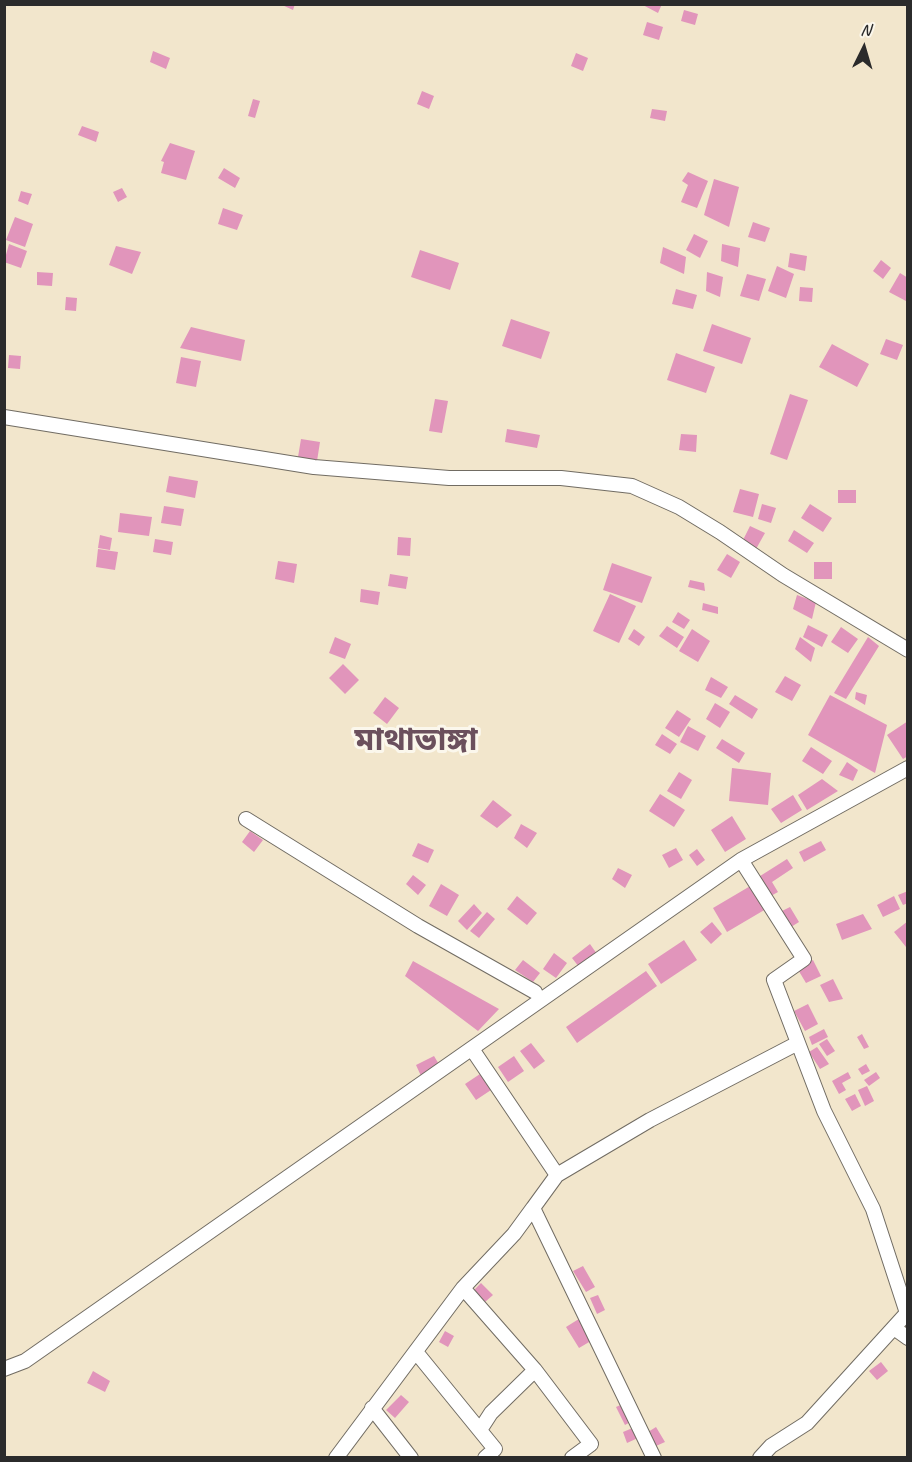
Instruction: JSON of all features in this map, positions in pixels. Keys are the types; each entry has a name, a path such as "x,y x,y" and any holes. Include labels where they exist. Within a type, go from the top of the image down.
{"street":[{"path":"4,417 314,466 449,478 561,478 632,486 679,507 783,575 908,650"},
{"path":"4,1370 25,1361 741,860 908,768"},
{"path":"246,819 418,926 534,992"},
{"path":"741,860 804,959 774,980 824,1111 873,1209 908,1313 807,1423 771,1446 760,1458"},
{"path":"336,1458 464,1288 514,1234 557,1175 650,1120 798,1043"},
{"path":"472,1049 557,1175"},
{"path":"533,1208 654,1458"},
{"path":"464,1288 535,1370 591,1444 572,1458"},
{"path":"894,1328 908,1338"},
{"path":"416,1352 495,1449 485,1458"},
{"path":"480,1430 491,1413 535,1370"},
{"path":"372,1408 411,1458"}],"building":[{"path":"280,4 295,4 293,10"},
{"path":"641,4 662,4 658,13"},
{"path":"684,10 698,14 695,25 681,21"},
{"path":"647,22 663,27 659,40 643,35"},
{"path":"153,51 170,58 166,69 150,62"},
{"path":"576,53 588,58 583,71 571,66"},
{"path":"422,91 434,96 429,109 417,104"},
{"path":"253,99 260,101 255,118 248,116"},
{"path":"652,109 667,111 665,121 650,118"},
{"path":"82,126 99,132 96,142 78,135"},
{"path":"170,143 195,151 186,180 161,173 164,162 161,161"},
{"path":"224,168 240,178 235,188 218,178"},
{"path":"688,172 708,181 697,208 681,202 688,185 682,181"},
{"path":"714,179 739,187 729,227 704,215"},
{"path":"122,188 127,197 118,202 113,192"},
{"path":"21,191 32,194 28,205 18,201"},
{"path":"223,208 243,215 237,230 218,224"},
{"path":"15,217 33,224 25,247 6,240"},
{"path":"753,222 770,228 765,242 748,237"},
{"path":"694,234 708,241 700,258 686,250"},
{"path":"9,244 27,251 21,268 4,262"},
{"path":"722,244 740,248 738,267 721,261"},
{"path":"116,246 141,252 132,274 109,265"},
{"path":"663,247 686,257 684,274 660,263"},
{"path":"420,250 459,263 450,290 411,277"},
{"path":"790,253 807,256 805,271 788,267"},
{"path":"881,260 891,268 883,279 873,271"},
{"path":"777,266 794,274 786,298 768,291"},
{"path":"37,272 53,273 52,286 37,285"},
{"path":"707,272 723,277 720,297 706,291"},
{"path":"900,273 908,278 906,301 889,292"},
{"path":"747,274 766,279 759,301 740,296"},
{"path":"800,287 813,288 812,302 799,301"},
{"path":"676,289 697,295 693,309 672,304"},
{"path":"66,297 77,298 76,311 65,310"},
{"path":"511,319 550,332 541,359 502,346"},
{"path":"712,324 751,338 742,364 703,351"},
{"path":"191,327 245,340 241,361 180,348"},
{"path":"886,339 903,345 897,360 880,354"},
{"path":"832,344 869,364 857,387 819,367"},
{"path":"676,353 715,367 706,393 667,380"},
{"path":"9,355 21,356 20,369 8,368"},
{"path":"181,357 201,361 196,387 176,383"},
{"path":"790,394 808,400 787,460 770,454"},
{"path":"435,399 448,401 442,433 429,431"},
{"path":"507,429 540,435 537,448 505,442"},
{"path":"681,434 697,435 696,452 679,450"},
{"path":"301,439 320,442 317,461 298,457"},
{"path":"169,476 198,481 195,498 166,492"},
{"path":"740,489 759,494 753,517 733,512"},
{"path":"838,490 856,490 856,503 838,503"},
{"path":"762,504 776,508 771,523 758,519"},
{"path":"810,504 832,518 823,532 801,518"},
{"path":"164,506 184,509 181,526 161,523"},
{"path":"120,513 152,517 149,536 118,532"},
{"path":"750,526 765,533 756,549 743,540"},
{"path":"794,530 814,543 807,553 788,541"},
{"path":"100,535 112,538 110,550 98,548"},
{"path":"398,537 411,538 410,556 397,555"},
{"path":"155,539 173,542 171,555 153,552"},
{"path":"98,549 118,552 115,570 96,567"},
{"path":"727,554 740,562 731,578 717,570"},
{"path":"278,561 297,564 294,583 275,579"},
{"path":"814,562 832,562 832,579 814,579"},
{"path":"612,563 652,577 642,603 603,590"},
{"path":"390,574 408,577 406,589 388,586"},
{"path":"690,580 704,583 705,591 688,587"},
{"path":"361,589 380,592 378,605 360,602"},
{"path":"610,594 636,606 619,643 593,631"},
{"path":"797,595 816,602 812,619 793,609"},
{"path":"703,603 718,607 718,614 702,610"},
{"path":"678,612 690,620 684,629 672,622"},
{"path":"808,625 828,635 822,647 803,637"},
{"path":"667,626 684,637 677,648 659,636"},
{"path":"841,627 858,639 848,653 831,642"},
{"path":"634,629 645,637 639,646 628,639"},
{"path":"692,629 710,641 698,662 679,651"},
{"path":"335,637 351,644 345,659 329,653"},
{"path":"800,637 815,648 811,662 795,649"},
{"path":"868,637 879,646 846,699 834,693"},
{"path":"343,664 359,680 345,694 329,678"},
{"path":"785,676 801,685 792,701 775,692"},
{"path":"711,677 728,687 721,698 705,690"},
{"path":"856,692 867,695 865,705 855,699"},
{"path":"735,695 758,709 752,719 729,704"},
{"path":"830,695 887,725 875,773 808,735"},
{"path":"385,697 399,708 387,724 373,713"},
{"path":"715,703 730,712 720,728 706,719"},
{"path":"677,710 691,719 679,737 665,728"},
{"path":"908,721 908,756 903,759 887,735"},
{"path":"688,726 706,736 698,751 680,742"},
{"path":"662,734 677,744 670,754 655,745"},
{"path":"722,739 745,753 739,763 716,748"},
{"path":"811,747 832,761 823,774 802,761"},
{"path":"847,762 858,770 853,781 839,775"},
{"path":"732,768 771,773 768,805 729,801"},
{"path":"679,772 692,780 681,799 667,791"},
{"path":"822,779 838,791 807,810 798,795"},
{"path":"660,794 685,810 674,827 649,811"},
{"path":"793,795 802,810 781,823 771,809"},
{"path":"493,800 512,815 497,828 480,816"},
{"path":"732,816 746,839 725,852 711,830"},
{"path":"521,824 537,833 527,848 514,838"},
{"path":"250,831 263,840 254,852 242,842"},
{"path":"821,841 826,850 804,862 799,852"},
{"path":"418,843 434,850 428,863 412,856"},
{"path":"676,848 683,860 669,868 662,855"},
{"path":"697,849 705,860 697,866 689,855"},
{"path":"787,859 793,868 772,882 778,892 769,897 757,878"},
{"path":"618,868 632,875 625,888 612,879"},
{"path":"413,875 426,885 418,895 406,884"},
{"path":"441,884 459,895 447,916 429,906"},
{"path":"752,885 766,909 727,932 713,908"},
{"path":"908,891 908,903 903,905 898,895"},
{"path":"517,896 537,913 527,925 507,909"},
{"path":"894,896 900,909 883,917 877,905"},
{"path":"474,904 482,913 467,930 458,921"},
{"path":"790,907 799,922 791,927 782,911"},
{"path":"487,912 495,919 479,938 470,931"},
{"path":"863,914 872,929 842,940 836,924"},
{"path":"908,921 908,946 906,947 894,932"},
{"path":"712,922 722,934 711,944 700,932"},
{"path":"684,940 697,960 661,984 648,964"},
{"path":"590,944 597,954 579,967 572,958"},
{"path":"554,953 567,963 556,978 543,969"},
{"path":"523,960 540,973 533,982 515,970"},
{"path":"813,960 821,976 806,983 797,968"},
{"path":"413,961 499,1009 478,1031 405,976"},
{"path":"646,971 657,986 577,1043 566,1027"},
{"path":"833,979 843,999 829,1002 820,985"},
{"path":"808,1004 818,1024 805,1031 794,1011"},
{"path":"824,1029 828,1037 812,1045 809,1037"},
{"path":"862,1034 869,1047 864,1049 857,1037"},
{"path":"827,1039 835,1051 827,1056 819,1044"},
{"path":"531,1043 545,1061 534,1069 520,1051"},
{"path":"817,1047 829,1064 820,1069 809,1052"},
{"path":"434,1056 440,1066 421,1076 416,1065"},
{"path":"514,1056 524,1071 508,1082 498,1067"},
{"path":"866,1064 870,1071 862,1075 858,1069"},
{"path":"483,1072 494,1088 476,1100 465,1084"},
{"path":"848,1072 851,1078 842,1083 846,1090 839,1094 832,1081"},
{"path":"876,1072 880,1078 869,1086 864,1080"},
{"path":"867,1086 874,1101 865,1106 858,1090"},
{"path":"855,1094 861,1106 852,1111 845,1099"},
{"path":"583,1266 595,1287 586,1292 573,1271"},
{"path":"481,1283 493,1295 485,1302 474,1290"},
{"path":"598,1295 605,1310 597,1314 590,1298"},
{"path":"582,1317 596,1338 579,1348 566,1327"},
{"path":"445,1331 454,1336 448,1347 439,1342"},
{"path":"881,1362 888,1371 877,1380 869,1371"},
{"path":"93,1371 110,1381 105,1392 87,1383"},
{"path":"401,1395 409,1402 395,1418 386,1410"},
{"path":"625,1403 634,1420 625,1425 616,1407"},
{"path":"635,1427 640,1437 627,1443 623,1432"},
{"path":"656,1427 665,1442 656,1446 648,1432"}],"district":[{"name":"মাথাভাঙ্গা","path":"416,742"}]}
